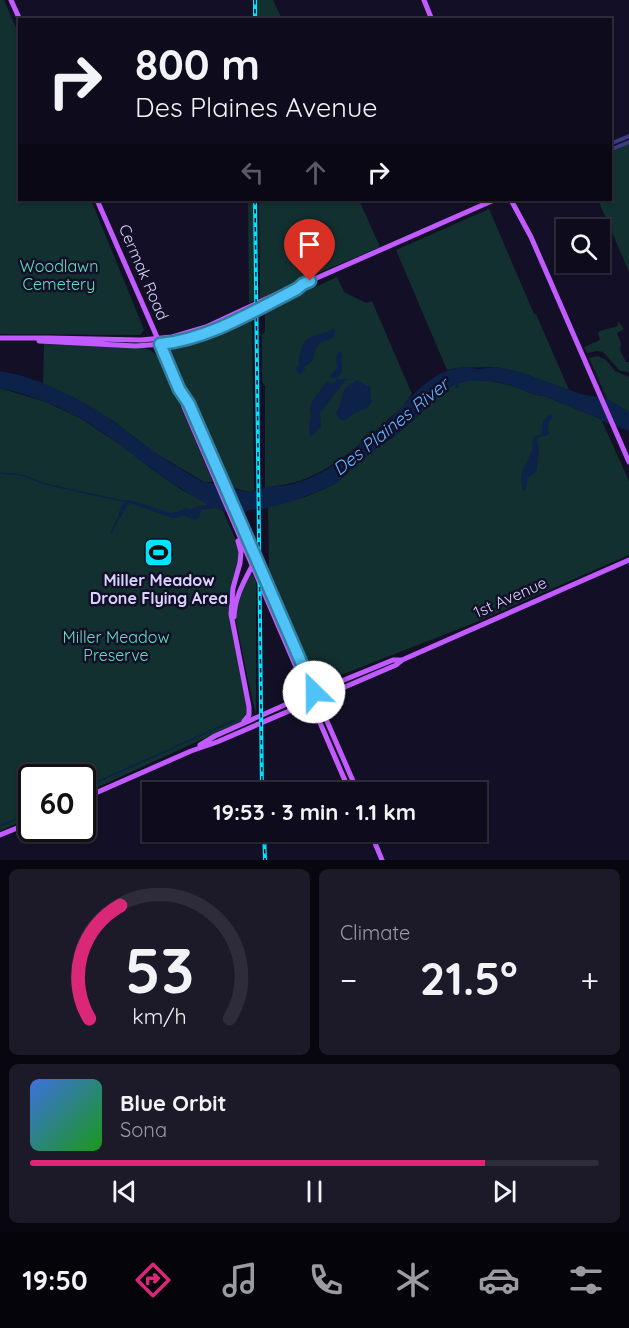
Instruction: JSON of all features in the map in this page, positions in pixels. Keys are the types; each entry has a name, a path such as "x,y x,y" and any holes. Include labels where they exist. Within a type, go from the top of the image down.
{"main road":[{"path":"11,0 19,18"},
{"path":"424,0 431,18"},
{"name":"Cermak Road","path":"97,201 159,341 235,528 346,782"},
{"path":"0,339 185,340 209,332 303,284 492,201"},
{"path":"513,201 531,237 629,462"},
{"name":"Cermak Road","path":"179,389 189,404 353,782"},
{"path":"235,528 241,558 232,592 231,614 250,710 248,717 240,725"},
{"path":"249,728 253,709 234,619 241,584 254,561 253,551"},
{"name":"1st Avenue","path":"96,793 330,694 629,560"},
{"name":"1st Avenue","path":"191,751 215,736 307,695 393,660 402,660"},
{"path":"309,679 317,686 327,687"},
{"path":"327,720 324,702 330,694"},
{"path":"288,712 307,709 318,721"},
{"path":"0,836 18,828"},
{"path":"375,842 382,860"}],"street":[{"path":"612,143 629,136"},
{"path":"612,149 629,142"}],"green space":[{"name":"Woodlawn Cemetery","path":"0,0 4,0 18,33 18,201 91,201 144,330 140,335 0,334"},
{"path":"256,0 273,0 282,18 257,18"},
{"path":"629,144 629,272 610,228 610,219 606,219 598,201 612,201 612,152"},
{"path":"248,201 254,201 255,300 249,303"},
{"path":"259,201 359,201 380,247 260,300"},
{"path":"489,209 569,390 519,372 496,367 447,370 396,250"},
{"path":"337,277 344,292 366,303 372,301 412,394 401,409 384,424 330,466 300,481 265,487 265,386 262,382 262,335 265,331 265,310"},
{"path":"252,314 254,491 250,492 229,487 227,484 184,386 171,348 175,344 207,335"},
{"path":"618,322 624,329 617,333 621,344 620,350 626,362 629,362 629,372 620,371 603,352 587,353 584,347 600,340 598,333 600,331 618,326"},
{"path":"44,344 144,348 152,351 161,360 213,482 204,482 155,453 86,404 43,384"},
{"path":"598,356 606,360 615,371 629,377 629,412 607,399 589,358"},
{"path":"470,380 512,386 601,419 629,481 629,555 474,623 323,682 315,678 269,569 268,507 305,497 333,485 361,460 416,418 440,393 455,384 456,388 459,387 459,383"},
{"name":"Miller Meadow Preserve","path":"0,388 46,402 80,418 182,490 223,511 236,540 240,557 231,594 248,711 245,719 240,722 96,788 96,764 18,764 18,823 0,831"},
{"path":"251,572 256,581 256,715 235,616 236,603"}],"water":[{"path":"332,329 336,330 333,337 319,344 312,360 304,367 305,370 301,374 297,373 296,367 299,365 300,354 306,340"},
{"path":"340,351 342,372 337,379 346,378 348,380 320,413 321,426 311,437 309,428 311,406 327,381 336,382 336,378 329,378 337,368 336,357"},
{"name":"Des Plaines River","path":"465,367 478,369 496,367 519,372 581,394 607,399 629,412 629,431 516,387 488,381 466,381 459,383 457,388 454,384 440,393 416,418 361,460 333,485 294,501 249,510 241,514 215,508 201,510 199,518 195,520 183,515 172,518 130,503 120,518 121,508 128,500 170,513 185,508 192,509 208,505 163,477 82,419 42,400 0,388 0,371 45,384 101,413 162,457 203,482 249,492 295,483 323,472 384,425 429,381 446,371"},
{"path":"357,380 371,388 371,403 347,419 340,420 336,413 344,390"},
{"path":"551,415 553,417 548,423 549,434 537,439 539,452 536,472 528,478 523,491 522,472 533,449 534,436 541,435 544,420"}],"waterway":[{"path":"0,473 22,475 45,484 127,502"},
{"path":"111,533 120,515"},
{"path":"96,782 235,720"},
{"path":"0,826 18,818"}],"railway":[{"path":"255,0 255,18"},
{"path":"255,201 262,782"},
{"path":"264,842 265,860"}],"place":[{"name":"Miller Meadow Drone Flying Area","path":"159,552"}],"route":[{"path":"310,281 209,332 174,343 160,344 179,389 189,404 314,692"}]}
